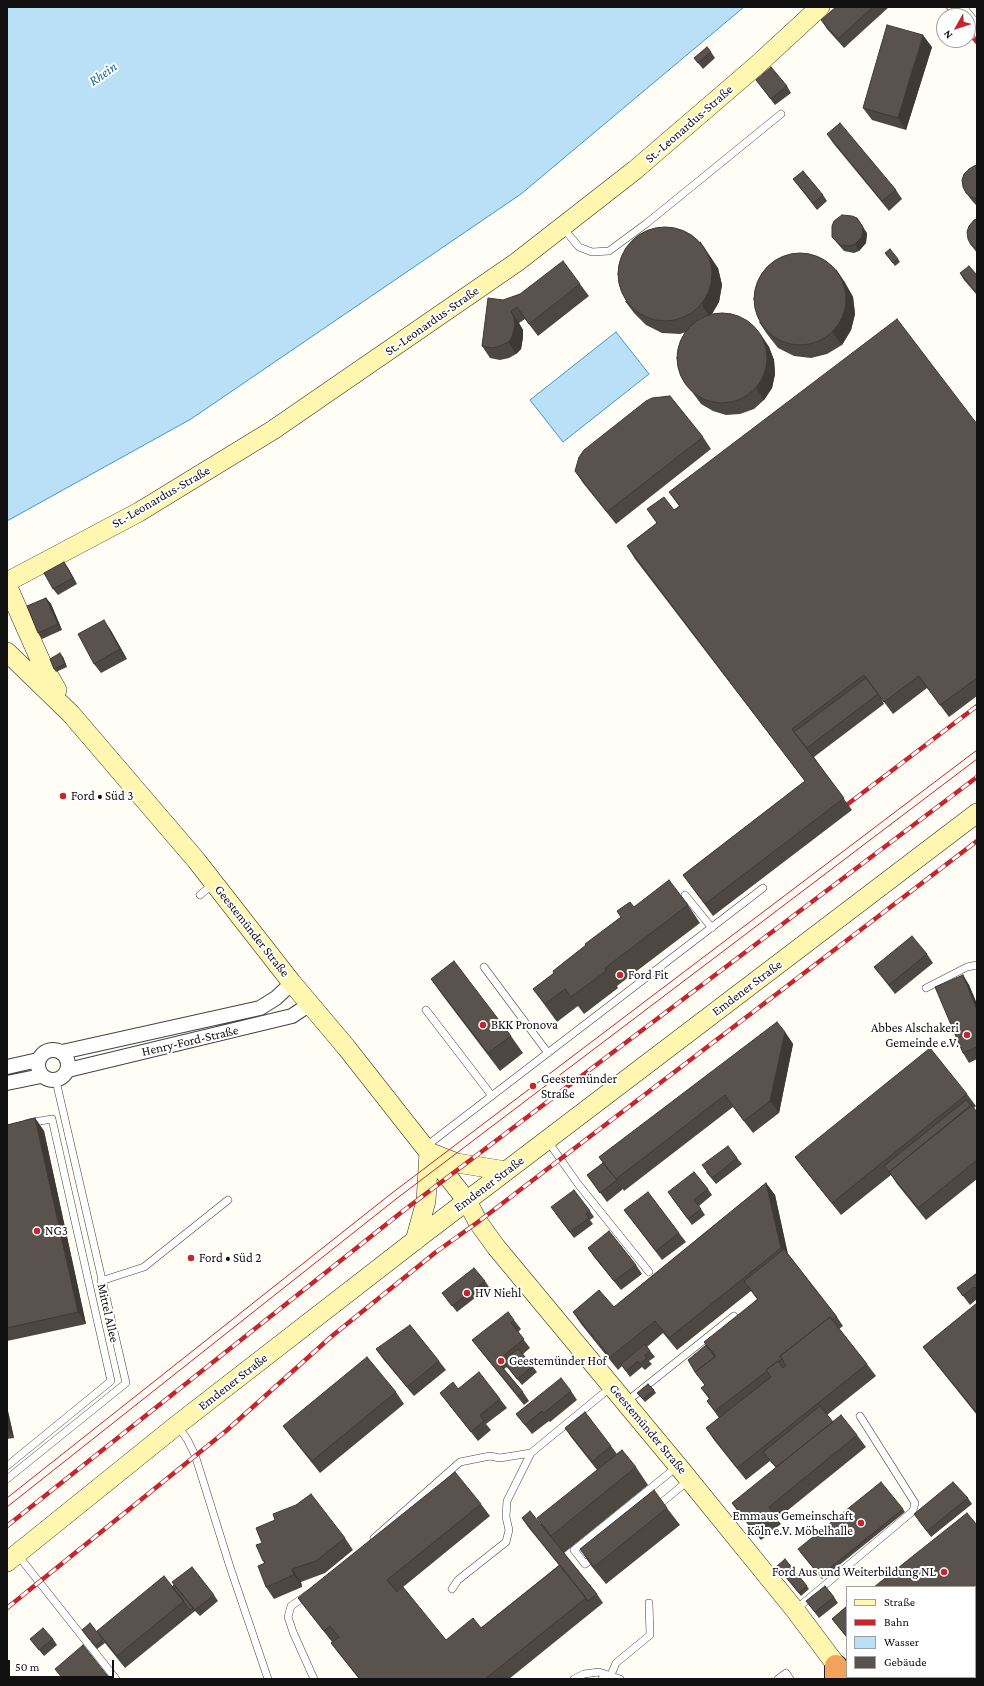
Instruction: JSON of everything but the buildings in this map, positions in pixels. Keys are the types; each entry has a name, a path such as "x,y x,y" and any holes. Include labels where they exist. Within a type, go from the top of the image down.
{"street":[{"name":"St.-Leonardus-Straße","path":"7,582 139,512 273,430 511,267 635,170 756,66 820,7"},
{"name":"Geestemünder Straße","path":"7,585 42,664 71,714"},
{"name":"Geestemünder Straße","path":"7,652 71,714 214,882 467,1201 478,1222 496,1247 626,1402 794,1610 839,1675"},
{"name":"Emdener Straße","path":"12,1558 177,1425 415,1241 977,813"},
{"name":"Henry-Ford-Straße","path":"7,1067 38,1060 40,1056 48,1050 62,1052 260,1008 276,998 292,982"},
{"name":"Henry-Ford-Straße","path":"56,1081 63,1077 68,1070 292,1016 310,1004"},
{"path":"62,1052 68,1060 68,1070"},
{"path":"38,1060 38,1068 41,1076 48,1080 56,1081"},
{"path":"7,1083 41,1076"},
{"path":"415,1241 426,1201 427,1150 457,1163 506,1171"}],"lane":[{"path":"963,7 977,24"},
{"path":"563,227 579,247 592,252 609,251 647,223 781,114"},
{"path":"200,895 214,882"},
{"path":"427,1150 492,1096 763,888"},
{"path":"685,894 712,928"},
{"path":"926,988 968,967 977,965"},
{"path":"484,967 548,1053"},
{"path":"426,1010 492,1096"},
{"path":"7,1479 126,1383 56,1081"},
{"name":"Mittel Allee","path":"7,1466 111,1381 52,1119 22,1124"},
{"path":"547,1140 578,1184 649,1272"},
{"path":"102,1281 144,1267 228,1200"},
{"path":"626,1402 734,1316"},
{"path":"452,1589 458,1580 506,1542 509,1530 506,1517 507,1501 531,1453 612,1386"},
{"path":"794,1610 913,1511 915,1503 860,1416"},
{"path":"177,1425 187,1439 195,1455 230,1567 268,1679"},
{"path":"365,1546 460,1462 490,1456 500,1458 531,1453"},
{"path":"652,1511 684,1473"},
{"path":"604,1549 586,1564 574,1550 684,1473"},
{"path":"12,1558 116,1679"},
{"path":"314,1590 291,1606 288,1617 314,1679"},
{"path":"602,1679 611,1675 616,1663 650,1635 648,1603"},
{"path":"574,1679 584,1674 599,1672 620,1679"},
{"path":"778,1679 786,1673 790,1679"}],"water":[{"name":"Rhein","path":"7,7 744,7 521,194 191,419 7,521"},
{"path":"616,332 649,374 563,442 530,400"}],"tram line":[{"path":"7,1498 392,1193 977,750"},
{"path":"7,1507 396,1199 977,759"}],"railway":[{"path":"840,810 977,706"},
{"path":"7,1526 403,1211 977,777"},
{"path":"7,1608 226,1431 332,1336 436,1252 478,1222 977,841"}],"place":[{"name":"Ford • Süd 3","path":"63,796"},
{"name":"Ford Fit","path":"620,975"},
{"name":"BKK Pronova","path":"483,1025"},
{"name":"Abbes Alschakeri Gemeinde e.V.","path":"967,1035"},
{"name":"Geestemünder Straße","path":"533,1086"},
{"name":"NG3","path":"37,1231"},
{"name":"Ford • Süd 2","path":"191,1258"},
{"name":"HV Niehl","path":"467,1293"},
{"name":"Geestemünder Hof","path":"501,1361"},
{"name":"Emmaus Gemeinschaft Köln e.V. Möbelhalle","path":"861,1523"},
{"name":"Ford Aus und Weiterbildung NL","path":"944,1572"}]}
